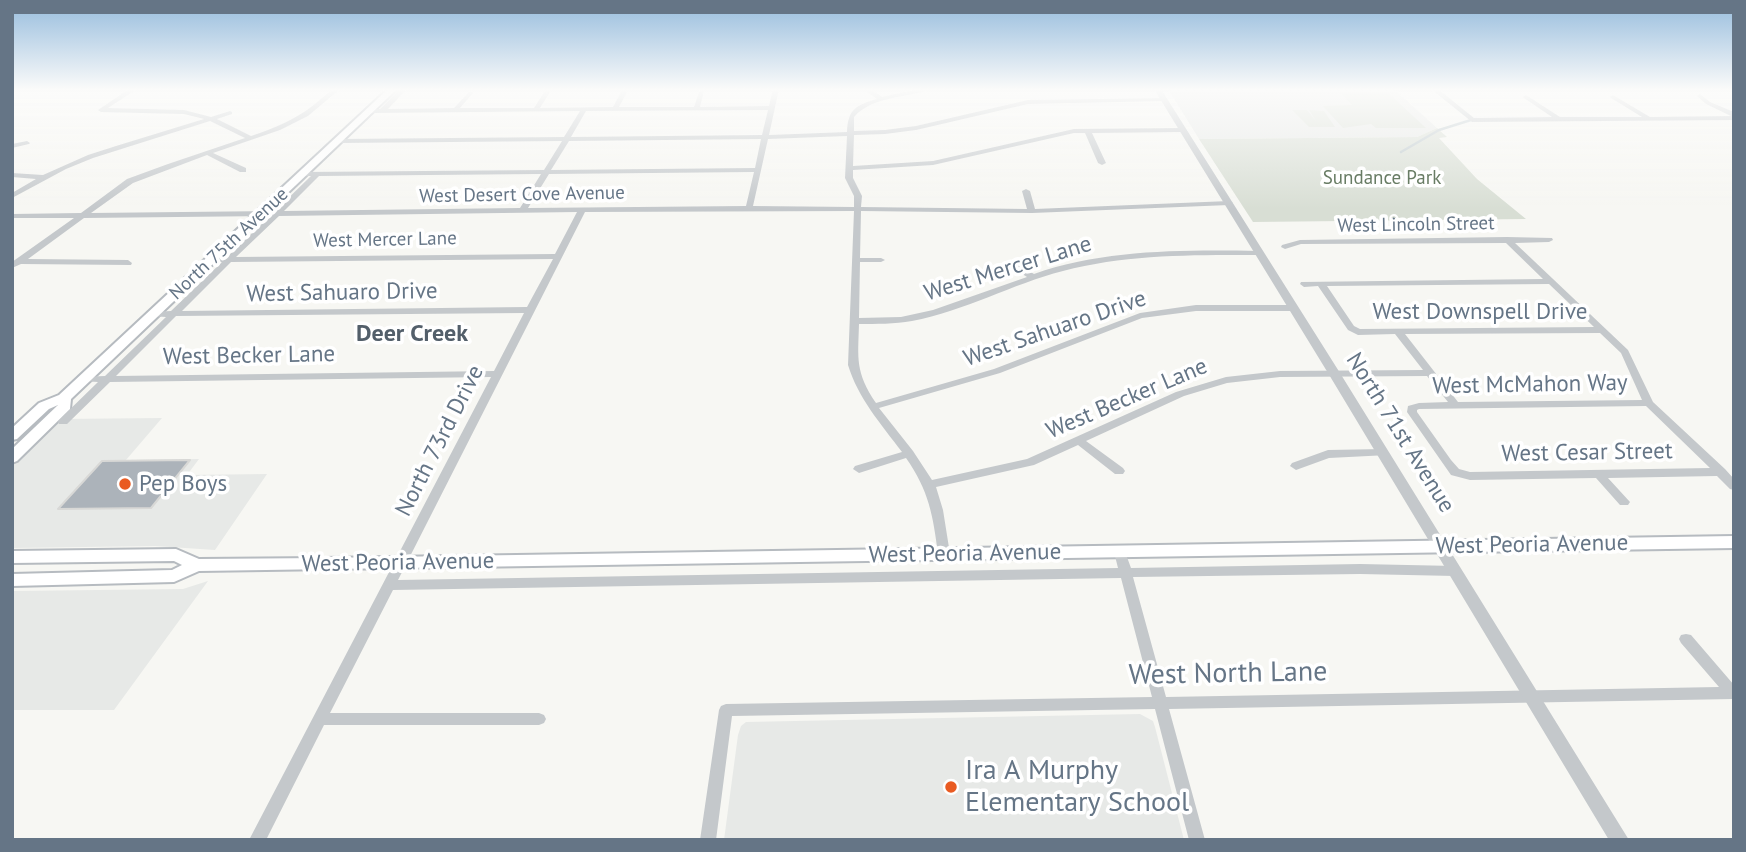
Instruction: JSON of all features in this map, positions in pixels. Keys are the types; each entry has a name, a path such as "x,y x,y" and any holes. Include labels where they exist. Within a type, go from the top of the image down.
{"main road":[{"name":"North 75th Avenue","path":"12,436 40,410 64,398 85,379 351,129"},
{"name":"North 75th Avenue","path":"12,458 65,406 64,398"},
{"path":"36,435 28,433 43,414 40,410"},
{"name":"West Peoria Avenue","path":"12,580 174,576 197,565 1734,542"},
{"name":"West Peoria Avenue","path":"12,557 176,555 197,565"},
{"path":"110,578 127,556"}],"street":[{"path":"12,196 43,177 103,152 179,129"},
{"path":"231,129 252,139"},
{"path":"16,264 130,181 276,129"},
{"path":"523,211 573,129"},
{"path":"749,208 767,129"},
{"path":"851,129 849,178 858,196 853,321 855,373 861,388 929,485 939,518 944,554"},
{"path":"338,141 765,137 908,129"},
{"path":"849,168 933,163 1058,133 1183,130"},
{"name":"North 71st Avenue","path":"1183,130 1620,840"},
{"path":"1087,131 1102,163"},
{"path":"12,146 27,144"},
{"path":"208,153 243,170"},
{"path":"303,174 757,170"},
{"name":"North 75th Avenue","path":"64,422 317,174"},
{"path":"12,175 43,177"},
{"path":"1026,191 1032,211"},
{"name":"West Desert Cove Avenue","path":"12,216 749,208 1032,211 1229,203"},
{"name":"North 73rd Drive","path":"257,840 582,210"},
{"path":"1507,239 1625,352 1649,403 1734,486"},
{"name":"West Lincoln Street","path":"1285,247 1300,242 1549,240"},
{"name":"West Mercer Lane","path":"853,321 899,320 930,314 1033,277 1089,262 1130,256 1259,253"},
{"name":"West Mercer Lane","path":"212,260 558,256"},
{"path":"855,260 881,260"},
{"path":"1010,262 1033,277"},
{"path":"16,264 128,263"},
{"path":"1304,284 1552,281"},
{"name":"West Downspell Drive","path":"1321,284 1351,328 1358,332 1603,330"},
{"name":"West Sahuaro Drive","path":"875,406 997,371 1140,316 1196,309 1293,308"},
{"name":"West Sahuaro Drive","path":"154,314 531,310"},
{"path":"1398,332 1455,406"},
{"name":"West Becker Lane","path":"929,485 1016,467 1080,441 1180,394 1226,380 1270,375 1429,373"},
{"name":"West Becker Lane","path":"85,379 498,374"},
{"name":"West McMahon Way","path":"1455,472 1412,412 1412,408 1649,403"},
{"path":"1080,441 1119,471"},
{"path":"859,468 909,453"},
{"path":"1296,466 1328,454 1384,453"},
{"name":"West Cesar Street","path":"1455,472 1470,476 1721,472"},
{"path":"1599,474 1624,502"},
{"path":"1120,552 1197,840"},
{"name":"West Peoria Avenue","path":"390,585 1125,572 1455,571"},
{"name":"West North Lane","path":"1686,639 1733,693"},
{"name":"West North Lane","path":"708,840 726,710 1733,693"},
{"path":"320,719 539,719"}],"shaded area":[{"path":"1193,129 1435,129 1417,137 1199,139"},
{"path":"162,418 126,460 199,459 187,475 267,474 215,550 155,546 12,548 12,466 59,419"},
{"path":"208,581 114,710 12,710 12,591 183,589"},
{"name":"Ira A Murphy Elementary School","path":"1140,714 1153,721 1184,840 724,840 738,735 741,726 746,722"}],"green space":[{"name":"Sundance Park","path":"1438,129 1447,137 1439,138 1477,179 1526,219 1253,222 1199,139 1417,137"}],"building":[{"name":"Pep Boys","path":"190,460 151,508 58,509 102,461"}],"waterway":[{"path":"1401,152 1443,129"}],"place":[{"name":"Pep Boys","path":"125,484"},
{"name":"Ira A Murphy Elementary School","path":"951,787"}],"district":[{"name":"Deer Creek","path":"412,334"}]}
